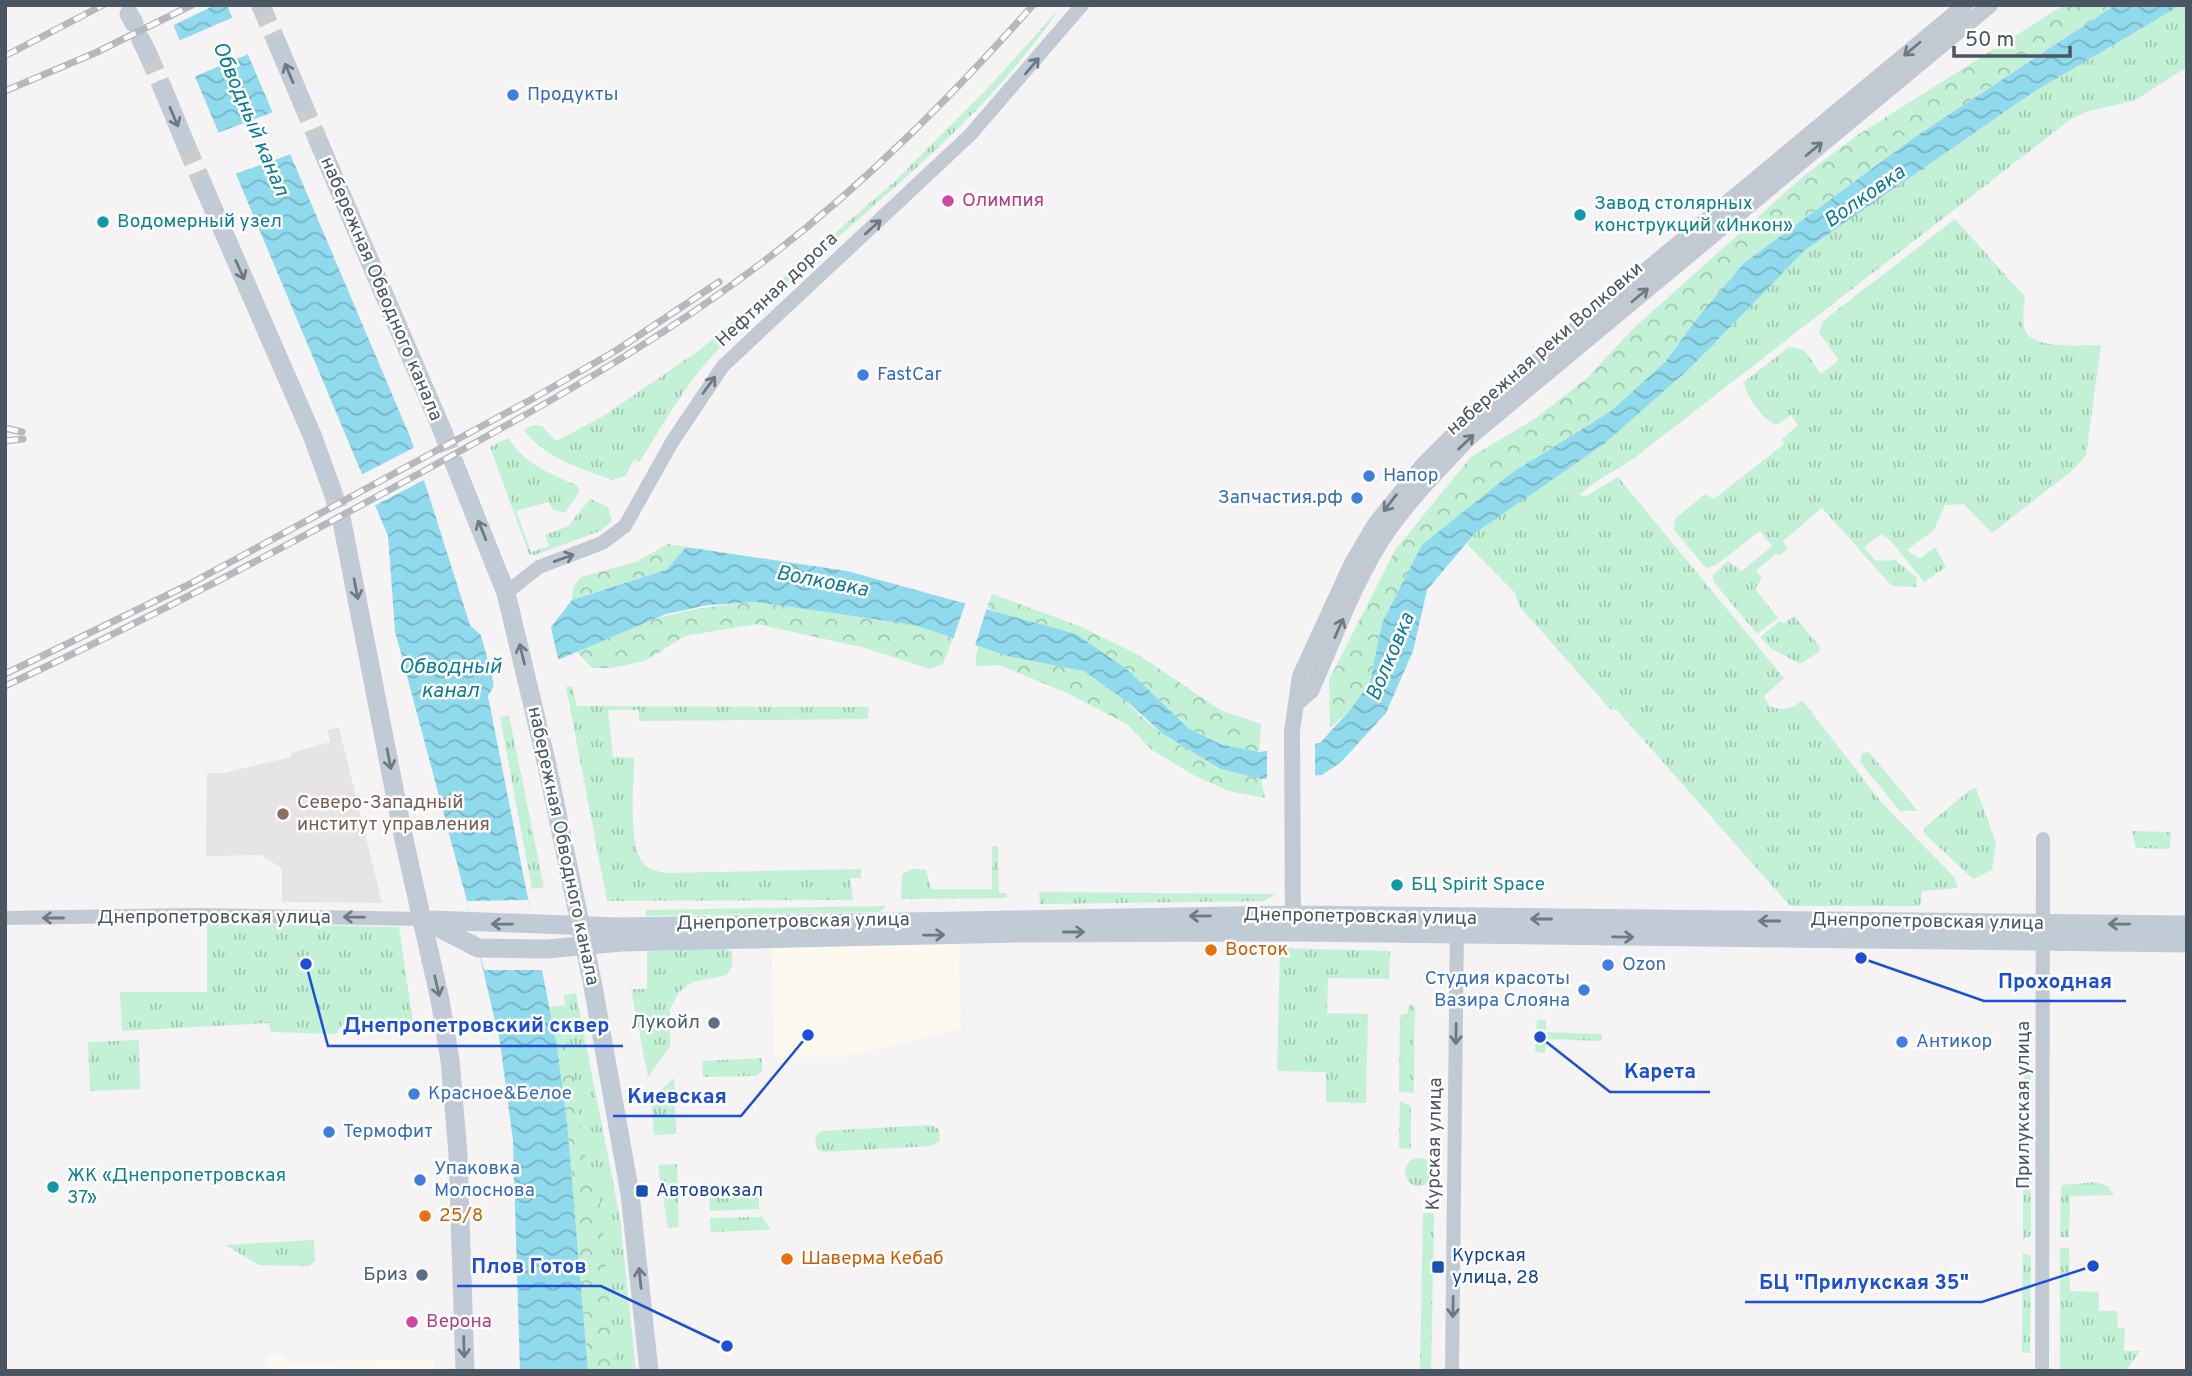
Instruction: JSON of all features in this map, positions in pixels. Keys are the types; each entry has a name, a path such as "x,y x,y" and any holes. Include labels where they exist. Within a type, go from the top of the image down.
{"main road":[{"path":"277,43 302,102"},
{"path":"163,89 186,145"},
{"name":"набережная Обводного канала","path":"320,145 443,432"},
{"path":"203,185 312,435 332,490"},
{"path":"455,465 506,593"},
{"path":"342,522 450,1060 458,1154 465,1371"},
{"name":"набережная Обводного канала","path":"506,593 532,695 630,1194 649,1371"},
{"name":"Днепропетровская улица","path":"422,919 618,927 1293,923 2043,932 2187,925"},
{"name":"Днепропетровская улица","path":"422,919 478,948 538,949 621,942 1293,923"},
{"name":"Днепропетровская улица","path":"2043,932 2187,943"}],"street":[{"name":"Нефтяная дорога","path":"506,593 539,567 602,543 625,526 679,430 723,366 962,143 1082,5"},
{"name":"набережная реки Волковки","path":"1293,923 1292,730 1300,676 1357,552 1388,505 1459,427 1965,5"},
{"name":"набережная реки Волковки","path":"1297,703 1311,691 1365,572 1388,532 1417,495 1469,438 1990,5"},
{"name":"Прилукская улица","path":"2042,1371 2043,839"},
{"name":"Днепропетровская улица","path":"5,918 194,915 422,919"},
{"name":"Курская улица","path":"1452,1371 1457,926"}],"shaded area":[{"name":"Северо-Западный институт управления","path":"339,727 382,903 282,902 282,868 260,855 206,856 207,773 224,773 291,757 291,753 330,742 328,730"},
{"path":"959,944 961,1029 842,1057 774,1057 772,947"},
{"path":"268,1356 285,1356 286,1362 434,1360 435,1371 268,1371"}],"green space":[{"path":"2064,5 2115,5 1912,139 1744,263 1698,317 1666,361 1611,411 1513,472 1382,623 1370,682 1350,710 1330,728 1329,680 1395,550 1471,457 1536,418 1586,379 1636,326 1805,175 1856,136"},
{"path":"2181,5 2187,5 2187,67 2134,101 2089,111 2071,119 1633,459 1580,494 1585,497 1618,477 1784,678 1764,696 1769,706 1787,709 1802,700 1882,803 1954,877 1958,888 1922,891 1920,906 1790,906 1617,710 1611,710 1520,607 1515,593 1467,544 1475,533 1515,505 1747,308 1804,251 2032,93"},
{"path":"1059,9 1022,58 982,104 938,148 800,271 712,356 683,394 640,461 634,460 625,476 612,480 564,461 542,448 524,430 533,425 542,426 556,441 602,417 701,349 893,183 987,89"},
{"path":"1955,219 2025,297 2023,319 2028,334 2035,340 2056,345 2101,345 2086,455 2073,470 1992,533 1964,504 1945,505 1934,530 1907,550 1919,559 1935,547 1946,567 1924,582 1890,540 1881,534 1864,547 1876,561 1896,560 1917,578 1916,587 1892,586 1822,508 1783,541 1788,549 1780,555 1776,554 1756,570 1762,578 1755,589 1778,618 1757,634 1713,581 1713,575 1728,561 1742,571 1772,546 1760,531 1716,565 1706,568 1674,530 1675,519 1705,494 1714,499 1784,444 1782,439 1798,425 1791,415 1777,425 1766,419 1751,401 1744,382 1789,347 1804,350 1821,374 1839,360 1819,333 1823,321"},
{"path":"508,438 530,461 578,486 579,492 565,513 554,510 548,502 516,511 531,552 549,546 545,535 568,526 590,499 608,507 612,521 600,531 535,555 529,554 490,447"},
{"path":"668,544 686,547 666,570 572,600 573,587 581,577 636,562"},
{"path":"992,594 1077,625 1139,655 1220,710 1261,724 1259,752 1220,744 1188,728 1129,671 987,608"},
{"path":"756,602 914,625 953,638 943,664 930,669 865,648 757,624 685,636 645,661 611,668 592,668 576,651 619,631 663,617 709,607"},
{"path":"1794,616 1820,647 1819,652 1800,664 1772,649 1760,637 1780,621 1783,624"},
{"path":"978,646 1071,667 1094,676 1173,741 1224,767 1261,779 1265,798 1229,791 1197,777 1152,750 1127,724 1065,692 999,665 975,666"},
{"path":"572,686 577,706 869,707 868,719 639,721 639,710 608,710 613,757 634,758 634,830 639,857 645,865 666,873 861,869 861,878 850,878 853,900 607,901 566,687"},
{"path":"509,715 544,887 532,889 500,717"},
{"path":"1868,751 1918,811 1900,811 1860,762 1862,754"},
{"path":"1976,788 1996,843 1992,870 1973,879 1925,834 1924,828 1971,789"},
{"path":"2132,831 2171,832 2170,849 2136,848"},
{"path":"992,846 998,846 999,893 1007,893 1007,898 901,899 902,874 913,869 926,870 931,889 992,889"},
{"path":"1039,892 1275,894 1265,901 1040,904"},
{"path":"886,906 880,912 646,916 646,910"},
{"path":"207,923 399,927 413,1023 342,1025 336,1034 271,1032 269,1023 122,1031 120,992 207,992"},
{"path":"1280,948 1390,951 1389,979 1328,978 1327,1013 1368,1014 1366,1103 1326,1102 1326,1072 1277,1071"},
{"path":"726,949 732,952 732,966 727,975 693,982 679,992 670,1009 670,1047 648,1077 631,989 647,989 647,951"},
{"path":"576,993 620,1218 636,1371 588,1371 567,1122 550,1007 565,1005 564,995"},
{"path":"1408,1006 1415,1007 1414,1093 1399,1092 1400,1015 1408,1013"},
{"path":"1537,1020 1546,1020 1546,1032 1602,1034 1602,1041 1546,1039 1545,1053 1535,1052"},
{"path":"2024,1025 2031,1025 2031,1236 2023,1239"},
{"path":"555,1031 567,1032 586,1158 598,1179 615,1371 588,1371 567,1122"},
{"path":"139,1040 140,1089 90,1091 88,1042"},
{"path":"762,1058 762,1071 756,1076 703,1077 702,1061"},
{"path":"674,1078 676,1134 654,1135 651,1099"},
{"path":"1400,1101 1411,1106 1411,1149 1399,1148"},
{"path":"930,1125 939,1129 940,1141 931,1146 825,1152 818,1150 815,1144 817,1134 823,1131"},
{"path":"1419,1158 1429,1162 1433,1172 1429,1182 1419,1186 1409,1182 1405,1172 1409,1162"},
{"path":"677,1164 679,1227 668,1228 658,1165"},
{"path":"2096,1182 2108,1186 2114,1195 2070,1196 2069,1237 2060,1237 2061,1185"},
{"path":"759,1196 759,1209 710,1211 709,1198"},
{"path":"1423,1213 1434,1213 1431,1371 1420,1371"},
{"path":"762,1217 771,1230 711,1232 710,1218"},
{"path":"314,1240 315,1261 309,1266 259,1265 225,1245"},
{"path":"2060,1248 2069,1248 2070,1291 2099,1292 2099,1311 2117,1311 2118,1328 2125,1328 2124,1351 2140,1351 2126,1371 2060,1371"},
{"path":"2023,1253 2031,1256 2030,1353 2022,1353"}],"water":[{"path":"165,5 227,5 411,439 470,625 481,635 485,648 548,631 572,600 666,570 686,547 847,571 1076,634 1129,671 1188,728 1220,744 1259,752 1320,743 1350,710 1370,682 1382,623 1422,545 1513,472 1611,411 1666,361 1698,317 1744,263 1912,139 2115,5 2181,5 2032,93 1804,251 1690,368 1604,444 1475,533 1427,590 1413,651 1386,713 1341,762 1322,775 1261,779 1221,769 1163,734 1130,704 1084,671 1008,656 914,625 756,602 708,605 666,614 560,659 492,676 494,686 488,696 556,1041 567,1122 588,1371 520,1371 513,1141 500,1042 467,901 395,631 388,536"}],"pier":[{"path":"170,5 215,5 170,27 162,9"},
{"path":"236,16 251,53 191,78 176,42"},
{"path":"276,111 294,153 232,175 215,134"},
{"path":"417,446 428,478 372,507 359,476"},
{"path":"967,599 988,604 974,649 952,642"},
{"path":"550,623 559,663 496,678 497,687 491,696 493,703 490,704 488,696 494,686 492,676 481,635 470,625 474,624 484,633 487,644 546,628"},
{"path":"1315,740 1315,779 1267,782 1267,747"},
{"path":"528,900 543,970 484,970 467,901"}],"tunnel":[{"path":"261,6 277,43"},
{"path":"148,54 163,89"},
{"path":"302,102 320,145"},
{"path":"186,145 203,185"},
{"path":"443,432 455,465"},
{"path":"332,490 342,522"}],"railway":[{"path":"5,56 103,5"},
{"path":"5,91 95,53 192,5"},
{"path":"5,686 163,609 371,500 557,397 645,344 772,255 842,198 940,105 1033,5"},
{"path":"5,674 186,586 532,399 617,350 719,282"},
{"path":"5,428 22,432"},
{"path":"5,441 23,439"}],"place":[{"name":"Продукты","path":"513,95"},
{"name":"Олимпия","path":"948,201"},
{"name":"Завод столярных конструкций «Инкон»","path":"1580,215"},
{"name":"Водомерный узел","path":"103,222"},
{"name":"FastCar","path":"863,375"},
{"name":"Напор","path":"1369,476"},
{"name":"Запчастия.рф","path":"1357,498"},
{"name":"Северо-Западный институт управления","path":"283,814"},
{"name":"БЦ Spirit Space","path":"1397,885"},
{"name":"Восток","path":"1211,950"},
{"name":"Проходная","path":"1861,958"},
{"name":"Днепропетровский сквер","path":"306,964"},
{"name":"Ozon","path":"1608,965"},
{"name":"Студия красоты Вазира Слояна","path":"1584,990"},
{"name":"Лукойл","path":"714,1023"},
{"name":"Киевская","path":"808,1035"},
{"name":"Карета","path":"1540,1037"},
{"name":"Антикор","path":"1902,1042"},
{"name":"Красное&Белое","path":"414,1094"},
{"name":"Термофит","path":"329,1132"},
{"name":"Упаковка Молоснова","path":"420,1180"},
{"name":"ЖК «Днепропетровская 37»","path":"53,1187"},
{"name":"Автовокзал","path":"642,1191"},
{"name":"25/8","path":"425,1216"},
{"name":"Шаверма Кебаб","path":"787,1259"},
{"name":"БЦ \"Прилукская 35\"","path":"2093,1266"},
{"name":"Курская улица, 28","path":"1438,1267"},
{"name":"Бриз","path":"422,1275"},
{"name":"Верона","path":"412,1322"},
{"name":"Плов Готов","path":"727,1346"}],"water label":[{"name":"Обводный канал","path":"250,119"},
{"name":"Волковка","path":"1865,197"},
{"name":"Волковка","path":"822,582"},
{"name":"Волковка","path":"1391,657"},
{"name":"Обводный канал","path":"450,679"}]}
